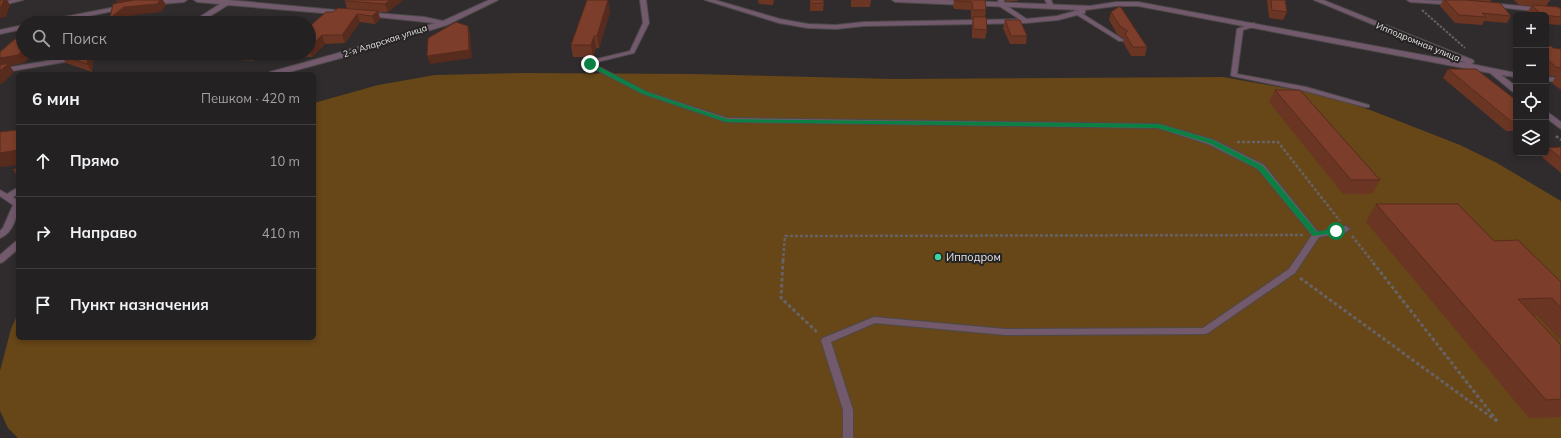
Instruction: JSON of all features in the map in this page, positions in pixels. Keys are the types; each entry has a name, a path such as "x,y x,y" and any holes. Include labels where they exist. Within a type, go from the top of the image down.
{"street":[{"path":"78,16 137,4 184,0"},
{"path":"197,0 228,1 424,19 444,23"},
{"name":"2-я Аларская улица","path":"280,72 338,56 444,23 495,0"},
{"path":"708,0 779,22 808,26 836,27 864,24 1058,18 1090,8 1116,4 1138,4 1513,75"},
{"path":"895,0 1050,3 1090,8"},
{"name":"Ипподромная улица","path":"1317,0 1493,72 1513,88"},
{"path":"1411,0 1467,3"},
{"path":"205,16 228,1"},
{"path":"1483,5 1561,12"},
{"path":"0,32 16,29"},
{"path":"0,71 65,60"},
{"path":"1549,79 1561,80"},
{"path":"1549,116 1561,126"}],"lane":[{"path":"0,4 20,0"},
{"path":"643,0 646,23 632,52 599,60 590,64 645,93 726,120 1159,126 1211,142 1261,167 1316,235"},
{"path":"1001,2 1026,20"},
{"path":"1076,12 1121,40"},
{"path":"1254,25 1240,29 1234,75 1306,89 1367,106"},
{"path":"3,194 16,191"},
{"path":"3,194 16,203"},
{"path":"0,235 7,229 16,206"},
{"path":"848,438 848,410 826,340 874,320 1005,332 1205,331 1292,271 1316,235 1346,229"},
{"path":"0,260 16,246"}],"path":[{"path":"1411,0 1470,51"},
{"path":"1234,142 1278,142 1498,422 1292,271"},
{"path":"826,340 781,298 785,236 1316,235"}],"shaded area":[{"name":"Ипподром","path":"522,73 693,74 894,79 1223,77 1302,91 1340,100 1373,111 1460,145 1497,163 1561,201 1561,438 18,438 8,428 0,411 0,371 11,329 16,318 16,340 316,340 316,102 378,85 435,75"}],"building":[{"path":"0,0 4,0 0,9"},
{"path":"134,0 160,0 157,4 124,7 110,16 113,4"},
{"path":"345,0 390,0 385,4"},
{"path":"587,0 608,0 597,36 594,36 591,45 571,45"},
{"path":"810,0 823,0 823,3 810,3"},
{"path":"954,0 985,0 986,10 973,10 972,2"},
{"path":"1271,0 1285,0 1287,12 1272,10"},
{"path":"1445,0 1500,3 1511,16 1482,13 1486,17 1459,15"},
{"path":"1532,5 1558,7 1561,9 1561,17 1549,16 1549,12 1539,12"},
{"path":"1120,6 1147,47 1133,47 1125,34 1128,31 1120,26 1111,12"},
{"path":"338,8 378,11 372,16 357,14 342,35 322,35 316,41 316,21 326,12 333,12"},
{"path":"973,17 986,17 987,30 973,29"},
{"path":"1005,20 1020,20 1027,36 1011,36"},
{"path":"456,22 468,26 469,50 427,56 428,38"},
{"path":"15,39 16,55 0,58 0,52"},
{"path":"1549,46 1561,49 1561,68 1556,67 1549,61"},
{"path":"75,60 87,60 87,64"},
{"path":"9,63 0,71 0,65"},
{"path":"1448,69 1476,69 1513,98 1512,122"},
{"path":"1275,90 1300,90 1380,180 1351,180"},
{"path":"16,130 16,150 0,153 0,132"},
{"path":"1561,147 1561,158 1549,149"},
{"path":"1376,204 1458,204 1494,241 1518,240 1561,282 1561,308 1552,298 1518,299 1561,345 1561,399 1546,400"}],"place":[{"name":"Ипподром","path":"938,257"}],"route":[{"path":"590,64 645,93 726,120 1159,126 1211,142 1261,167 1316,235 1336,231"}]}
